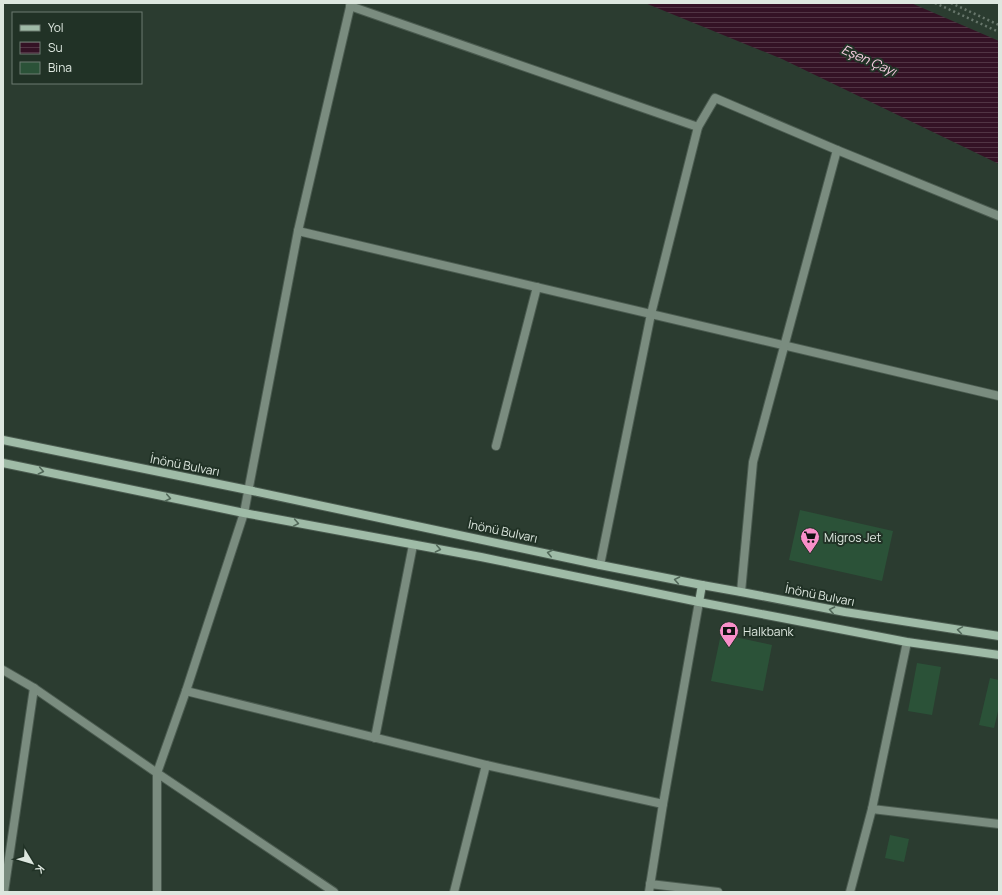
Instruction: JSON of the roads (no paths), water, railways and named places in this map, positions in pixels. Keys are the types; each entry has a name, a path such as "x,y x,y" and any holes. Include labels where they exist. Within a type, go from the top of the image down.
{"main road":[{"name":"İnönü Bulvarı","path":"3,440 248,490 600,565 845,612 999,636"},
{"path":"3,463 244,514 481,557 699,602 907,642 999,655"},
{"path":"699,602 702,585"}],"street":[{"path":"157,892 157,773 186,691 244,514 298,231 350,4 698,127"},
{"path":"600,565 651,314 698,127 715,98 837,150 999,216"},
{"path":"741,592 753,462 837,150"},
{"path":"298,231 999,396"},
{"path":"496,446 537,287"},
{"path":"375,738 413,544"},
{"path":"699,602 663,804 650,888 718,892"},
{"path":"850,892 872,809 907,642"},
{"path":"3,670 34,688 334,892"},
{"path":"4,892 34,688"},
{"path":"186,691 486,765 663,804"},
{"path":"454,892 486,765"},
{"path":"872,809 999,824"}],"water":[{"name":"Eşen Çayı","path":"645,3 911,3 999,41 999,164 782,59"}],"place":[{"name":"Migros Jet","path":"810,554"},
{"name":"Halkbank","path":"729,648"}]}
